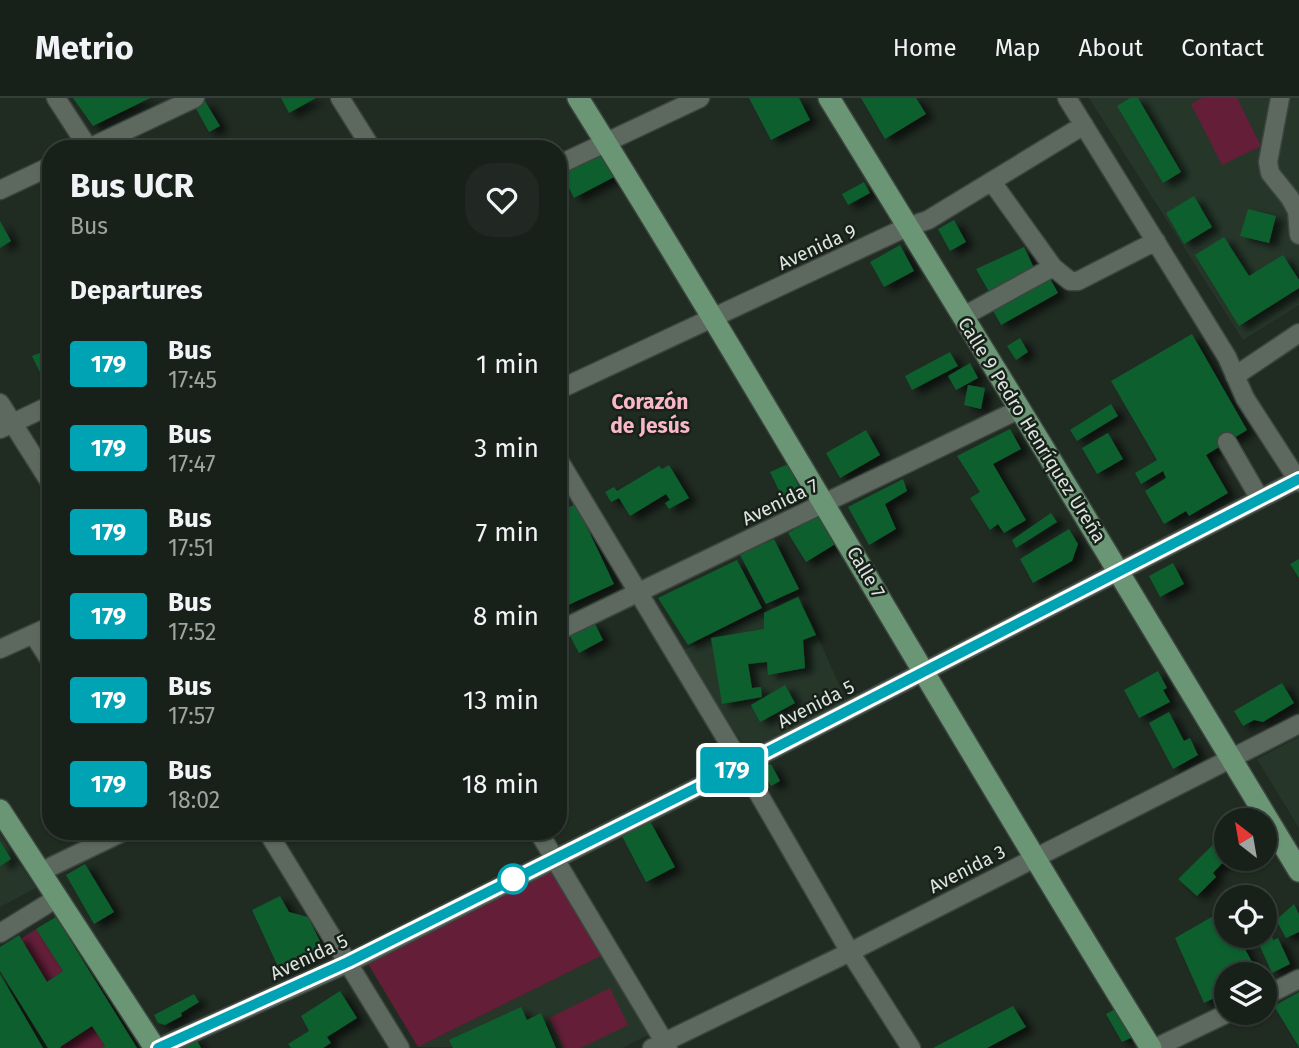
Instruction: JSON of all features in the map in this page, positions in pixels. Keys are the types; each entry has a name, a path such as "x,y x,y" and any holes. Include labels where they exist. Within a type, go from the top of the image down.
{"main road":[{"name":"Calle 7","path":"578,98 825,504 1034,859 1153,1048"},
{"name":"Calle 9 Pedro Henríquez Ureña","path":"829,98 1299,871"},
{"path":"0,810 156,1048"}],"street":[{"path":"56,98 82,140"},
{"path":"107,140 195,98"},
{"path":"341,98 367,140"},
{"path":"567,160 700,98"},
{"path":"1067,98 1227,357 1245,398 1299,481"},
{"path":"1280,98 1268,162 1270,173 1297,211 1299,235"},
{"name":"Avenida 9","path":"567,386 907,227 928,220 1084,125"},
{"path":"0,190 42,170"},
{"path":"992,182 1053,267 1070,281 1078,281 1156,241"},
{"path":"962,317 1053,267"},
{"path":"1235,376 1299,333"},
{"path":"0,403 6,426 42,472"},
{"path":"6,426 42,409"},
{"name":"Avenida 7","path":"567,627 1020,409"},
{"path":"1227,442 1260,499"},
{"path":"567,474 742,765 850,952 911,1048"},
{"name":"Avenida 5","path":"156,1048 348,962 1299,481"},
{"path":"0,649 42,630"},
{"path":"33,634 42,648"},
{"name":"Avenida 3","path":"662,1046 1299,724"},
{"path":"40,872 106,840"},
{"path":"273,840 400,1048"},
{"path":"543,840 662,1046"},
{"path":"0,933 57,898"},
{"path":"1277,990 1299,979"},
{"path":"1153,1048 1214,1020"}],"shaded area":[{"path":"1089,98 1299,98 1299,305 1243,340"},
{"path":"1202,98 1237,98 1261,146 1222,165 1191,104"},
{"path":"799,595 846,700 747,750 682,651"},
{"path":"1299,737 1299,828 1257,759"},
{"path":"0,835 36,888 0,907"},
{"path":"551,866 603,955 418,1047 365,959"},
{"path":"36,929 63,971 47,982 21,939"},
{"path":"603,955 650,1034 622,1048 418,1047"},
{"path":"610,988 628,1025 581,1048 564,1048 549,1018"},
{"path":"92,1026 105,1046 60,1047"}],"building":[{"path":"73,98 150,98 93,126"},
{"path":"281,98 316,98 289,113"},
{"path":"749,98 799,98 810,120 771,140"},
{"path":"861,98 916,98 926,114 885,139"},
{"path":"1130,98 1138,98 1181,172 1163,183 1117,106"},
{"path":"205,101 220,126 209,132 195,107"},
{"path":"600,153 614,177 574,198 567,184 567,166"},
{"path":"864,182 870,193 848,205 842,194"},
{"path":"1194,196 1212,227 1184,244 1166,213"},
{"path":"1248,209 1276,216 1269,243 1240,236"},
{"path":"954,220 966,242 950,251 938,229"},
{"path":"0,221 11,241 0,248"},
{"path":"1224,237 1249,276 1283,255 1299,280 1299,288 1239,326 1195,255"},
{"path":"900,245 914,271 884,287 870,262"},
{"path":"1024,247 1036,272 992,297 976,269"},
{"path":"1047,273 1058,293 1001,325 990,305"},
{"path":"1192,334 1247,430 1206,455 1228,493 1189,516 1186,511 1164,524 1145,491 1166,478 1163,471 1141,484 1135,473 1157,460 1111,381"},
{"path":"1020,338 1028,352 1016,360 1007,346"},
{"path":"42,352 42,377 32,356"},
{"path":"950,352 958,366 912,390 905,376"},
{"path":"970,363 978,378 956,390 948,376"},
{"path":"968,385 985,388 981,409 964,405"},
{"path":"1111,404 1118,416 1077,441 1070,430"},
{"path":"1010,429 1021,449 993,464 1026,520 1004,533 998,524 990,530 970,498 980,492 957,456"},
{"path":"866,430 880,455 840,478 826,453"},
{"path":"1108,433 1123,459 1097,474 1082,448"},
{"path":"788,464 803,495 785,503 770,472"},
{"path":"669,465 689,498 669,509 665,503 670,500 666,494 630,516 619,498 611,502 605,492 614,487 617,491 659,466 662,469"},
{"path":"903,479 907,491 885,504 896,529 869,545 848,507"},
{"path":"576,504 614,584 567,606 567,508"},
{"path":"1051,513 1057,522 1016,548 1012,540"},
{"path":"816,516 823,521 837,543 806,562 788,533"},
{"path":"1069,529 1078,544 1072,561 1033,583 1020,559"},
{"path":"774,539 799,589 766,604 740,555"},
{"path":"1299,559 1299,578 1290,564"},
{"path":"737,560 762,608 688,645 658,598"},
{"path":"1173,563 1184,584 1160,597 1149,576"},
{"path":"798,597 816,635 803,640 805,668 768,675 767,662 748,664 752,688 761,687 762,697 722,704 711,638 764,629 764,613"},
{"path":"594,622 603,640 579,653 570,636"},
{"path":"1158,671 1167,688 1163,690 1170,702 1139,718 1124,690"},
{"path":"1282,683 1294,703 1263,722 1254,720 1243,726 1234,711"},
{"path":"785,685 795,703 760,722 751,705"},
{"path":"1169,712 1184,741 1190,738 1198,755 1173,769 1149,723"},
{"path":"771,764 780,781 771,786 761,768"},
{"path":"650,821 675,867 646,882 622,836"},
{"path":"0,841 11,859 0,866"},
{"path":"1214,844 1213,873 1216,877 1197,896 1178,879"},
{"path":"85,864 114,912 94,924 66,875"},
{"path":"280,896 289,912 308,917 323,947 280,971 252,910"},
{"path":"1294,904 1299,914 1299,932 1286,938 1277,919"},
{"path":"1214,916 1214,948 1244,948 1252,962 1214,962 1214,998 1204,1003 1175,938"},
{"path":"56,917 137,1048 101,1048 105,1046 92,1026 61,1048 48,1048 0,971 0,947 19,935 47,982 63,971 36,929"},
{"path":"1278,938 1290,964 1277,970 1277,962 1267,962 1261,948 1277,948"},
{"path":"0,974 43,1048 0,1048"},
{"path":"340,991 357,1018 327,1037 331,1043 323,1048 291,1048 288,1044 309,1031 301,1016"},
{"path":"1299,992 1299,1047 1277,1011 1277,1004"},
{"path":"194,994 199,1002 181,1013 182,1016 165,1025 158,1023 154,1015"},
{"path":"1013,1006 1026,1027 987,1048 933,1048"},
{"path":"521,1007 527,1020 541,1013 556,1048 453,1048 449,1040"},
{"path":"1119,1007 1135,1036 1122,1042 1106,1014"},
{"path":"195,1037 201,1048 172,1048"}],"bus line":[{"name":"179","path":"158,1048 348,962 742,765 1299,479"}],"district":[{"name":"Corazón de Jesús","path":"650,414"}]}
